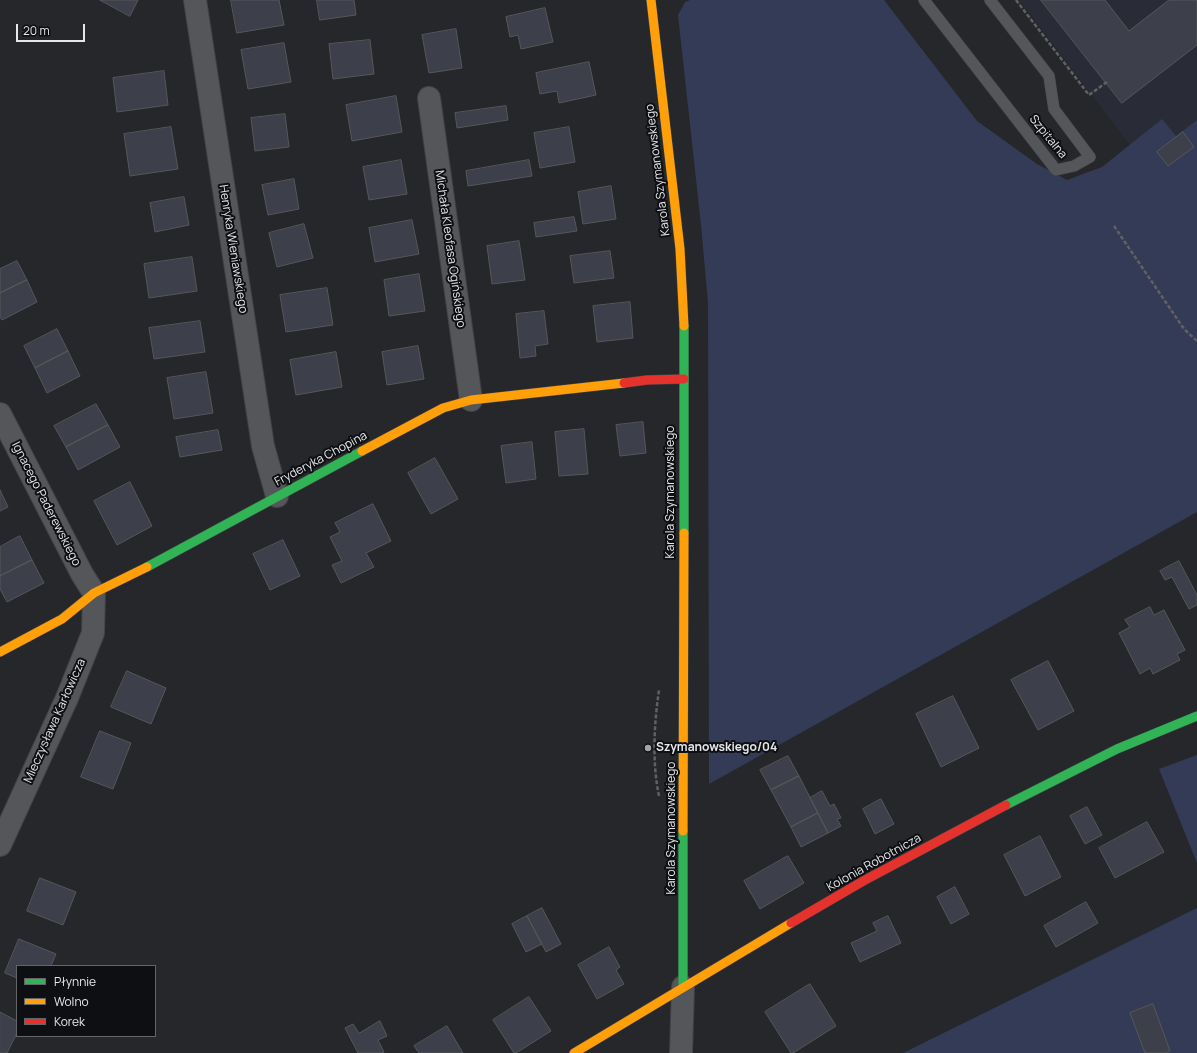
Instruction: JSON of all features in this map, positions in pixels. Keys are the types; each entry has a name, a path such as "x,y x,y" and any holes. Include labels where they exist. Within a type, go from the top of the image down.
{"street":[{"name":"Henryka Wieniawskiego","path":"195,0 263,446 277,496"},
{"name":"Karola Szymanowskiego","path":"650,0 680,249 684,327 683,987"},
{"name":"Michała Kleofasa Ogińskiego","path":"429,98 471,400"},
{"name":"Fryderyka Chopina","path":"0,652 62,619 94,593 128,577 443,408 471,400 647,380 684,379"},
{"name":"Ignacego Paderewskiego","path":"0,414 82,574 94,593"},
{"name":"Mieczysława Karłowicza","path":"0,845 68,698 93,633 94,593"},
{"name":"Kolonia Robotnicza","path":"574,1053 865,880 1046,784 1117,749 1197,716"},
{"path":"681,1053 683,987"}],"lane":[{"name":"Szpitalna","path":"924,0 1056,170 1074,166 1090,157 1054,109 1049,76 990,0"}],"path":[{"path":"1016,0 1089,95 1106,82"},
{"path":"1114,226 1184,329 1197,341"}],"shaded area":[{"path":"690,0 884,0 977,121 1037,164 1067,180 1102,167 1162,119 1176,136 1197,120 1197,512 709,784 708,303 678,15 685,2"},
{"path":"1019,0 1197,0 1197,120 1121,180 1130,145"},
{"path":"1197,755 1197,863 1159,769"},
{"path":"1197,908 1197,1053 903,1053"}],"building":[{"path":"100,0 138,0 130,16"},
{"path":"231,0 279,0 284,25 237,33"},
{"path":"317,0 354,0 356,15 320,20"},
{"path":"1041,0 1105,0 1129,31 1169,0 1197,0 1197,45 1122,103"},
{"path":"545,8 553,42 521,49 518,35 510,37 506,17"},
{"path":"456,29 462,68 429,73 422,35"},
{"path":"370,40 374,74 333,79 329,44"},
{"path":"284,43 291,82 248,89 241,50"},
{"path":"589,62 596,95 559,103 557,91 540,94 536,73"},
{"path":"164,71 168,105 117,112 113,78"},
{"path":"396,96 402,132 352,141 346,105"},
{"path":"506,106 508,120 457,128 455,113"},
{"path":"285,114 289,147 255,151 251,118"},
{"path":"171,127 178,169 130,176 124,134"},
{"path":"569,127 575,162 540,168 534,133"},
{"path":"1183,132 1194,147 1168,166 1157,152"},
{"path":"401,160 407,194 369,200 363,167"},
{"path":"529,160 532,176 468,186 466,171"},
{"path":"294,179 299,209 268,215 262,185"},
{"path":"611,186 616,219 583,224 578,192"},
{"path":"184,197 189,225 155,232 150,203"},
{"path":"574,217 577,231 536,237 534,223"},
{"path":"412,220 419,254 375,262 369,228"},
{"path":"304,224 313,258 277,267 269,233"},
{"path":"519,241 525,280 492,284 487,246"},
{"path":"610,251 614,278 574,283 570,256"},
{"path":"192,257 197,291 149,298 144,264"},
{"path":"17,261 27,280 0,293 0,269"},
{"path":"419,274 425,311 389,316 384,280"},
{"path":"27,280 37,302 2,320 0,317 0,293"},
{"path":"327,288 333,325 286,332 280,295"},
{"path":"630,302 633,338 597,342 593,306"},
{"path":"544,311 548,344 535,346 536,356 520,358 516,314"},
{"path":"200,321 205,352 154,359 149,328"},
{"path":"57,329 68,351 35,368 24,346"},
{"path":"418,346 424,379 387,385 382,352"},
{"path":"68,351 80,376 47,393 35,368"},
{"path":"336,352 342,387 296,395 290,360"},
{"path":"206,372 213,413 174,419 167,378"},
{"path":"96,404 108,425 66,447 54,426"},
{"path":"643,422 646,453 620,456 616,425"},
{"path":"108,425 120,447 78,470 66,447"},
{"path":"584,429 588,474 559,476 555,432"},
{"path":"218,430 222,450 180,457 176,437"},
{"path":"532,442 536,479 506,483 501,446"},
{"path":"435,458 458,499 431,514 408,473"},
{"path":"130,482 152,526 117,545 94,501"},
{"path":"0,490 8,507 0,511"},
{"path":"373,504 391,541 366,553 374,567 341,583 332,565 342,561 330,537 340,532 335,523"},
{"path":"20,536 32,560 0,576 0,547"},
{"path":"283,540 300,576 270,590 253,554"},
{"path":"32,560 44,583 7,602 0,589 0,576"},
{"path":"1179,561 1197,595 1197,605 1189,609 1172,577 1165,580 1160,571"},
{"path":"1150,607 1154,615 1164,610 1185,650 1177,654 1180,660 1153,674 1150,668 1140,674 1119,633 1130,627 1125,620"},
{"path":"1048,661 1074,711 1038,730 1011,680"},
{"path":"127,671 166,688 151,724 111,707"},
{"path":"953,696 979,748 941,767 916,714"},
{"path":"100,731 131,743 113,789 81,777"},
{"path":"788,756 799,776 771,790 760,770"},
{"path":"799,776 818,813 791,827 771,790"},
{"path":"822,791 830,806 834,804 841,818 837,819 841,826 828,833 810,798"},
{"path":"881,799 894,824 875,834 863,809"},
{"path":"1087,807 1102,835 1085,844 1070,816"},
{"path":"818,813 828,833 801,847 791,827"},
{"path":"1147,822 1164,852 1115,878 1099,848"},
{"path":"1040,836 1061,877 1025,896 1004,855"},
{"path":"788,856 804,883 760,909 744,881"},
{"path":"40,878 76,892 63,925 27,911"},
{"path":"955,887 969,914 951,924 937,897"},
{"path":"1086,902 1098,923 1056,947 1044,926"},
{"path":"542,908 561,944 546,952 527,916"},
{"path":"527,916 542,944 526,952 512,924"},
{"path":"888,916 901,943 860,962 851,943 877,931 873,923"},
{"path":"19,939 56,954 51,965 16,965 16,978 5,973"},
{"path":"609,947 620,967 616,970 624,984 597,999 578,965"},
{"path":"810,984 836,1026 791,1053 765,1012"},
{"path":"529,997 551,1031 514,1053 493,1020"},
{"path":"1153,1004 1170,1051 1166,1053 1145,1053 1130,1013"},
{"path":"0,1012 16,1020 16,1035 7,1053 0,1053"},
{"path":"380,1021 387,1036 378,1040 384,1052 358,1053 345,1028 353,1024 359,1033"},
{"path":"447,1026 463,1053 419,1053 414,1046"}],"traffic: fast":[{"path":"684,326 684,533"},
{"path":"147,567 362,451"},
{"path":"1006,805 1117,749 1197,716"},
{"path":"683,831 683,987"}],"traffic: slow":[{"path":"651,0 680,249 684,326"},
{"path":"362,451 443,408 471,400 624,383"},
{"path":"683,831 684,533"},
{"path":"0,652 62,619 94,593 147,567"},
{"path":"574,1053 791,923"}],"traffic: jam":[{"path":"624,383 647,380 684,379"},
{"path":"791,923 865,880 1006,805"}],"place":[{"name":"Szymanowskiego/04","path":"648,748"}]}
